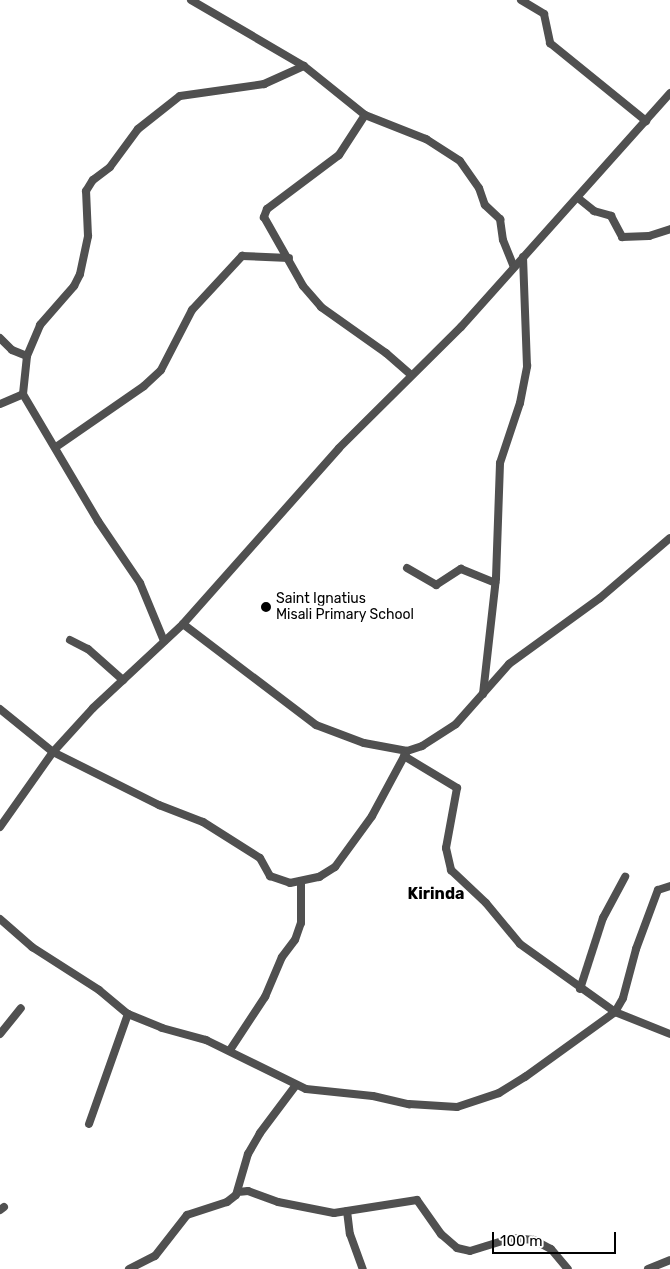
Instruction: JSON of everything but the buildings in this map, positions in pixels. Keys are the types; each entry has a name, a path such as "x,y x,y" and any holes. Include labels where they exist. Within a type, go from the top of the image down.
{"street":[{"path":"191,0 304,66 364,115 426,139 460,161 479,188 485,205 500,219 503,240 514,267"},
{"path":"521,0 544,14 550,43 646,121"},
{"path":"164,641 140,583 98,521 23,394 28,356 40,325 74,286 80,274 88,236 86,191 93,180 110,167 138,129 180,96 264,84 304,66"},
{"path":"0,827 52,752 123,680 183,624 339,448 461,327 670,93"},
{"path":"364,115 339,155 265,211 274,238 289,258 302,286 321,307 386,353 411,375"},
{"path":"578,198 594,211 612,216 622,237 649,236 670,229"},
{"path":"56,447 144,386 160,370 192,310 242,256 289,258"},
{"path":"483,694 495,583 500,462 520,403 527,366 522,257"},
{"path":"0,338 12,350 28,356"},
{"path":"0,404 23,394"},
{"path":"0,709 52,752 159,805 203,822 260,858 274,879 301,882 319,877 335,867 347,852 406,753 422,746 456,724 509,664 600,598 670,538"},
{"path":"407,568 436,585 461,569 495,583"},
{"path":"183,624 316,724 364,743 406,753 457,788 446,848 451,870 486,902 520,944 580,989 615,1012 670,1034"},
{"path":"70,640 88,649 123,680"},
{"path":"580,989 603,918 625,877"},
{"path":"230,1050 265,997 282,957 295,940 301,924 301,882"},
{"path":"0,919 32,947 98,990 128,1014 230,1050 296,1085 409,1104 457,1107 485,1099 519,1082 567,1050 615,1012 623,998 636,949 658,890 670,886"},
{"path":"0,1034 21,1008"},
{"path":"89,1124 128,1014"},
{"path":"129,1269 155,1256 187,1215 227,1202 238,1192 248,1154 260,1133 296,1085"},
{"path":"241,1180 248,1191"},
{"path":"238,1192 248,1191 287,1204 334,1213 416,1200 441,1234 457,1248 470,1250 512,1238 534,1240 552,1250 568,1269"},
{"path":"346,1211 350,1234 363,1269"},
{"path":"648,1269 670,1260"}],"place":[{"name":"Saint Ignatius Misali Primary School","path":"266,607"}],"district":[{"name":"Kirinda","path":"436,894"}]}
